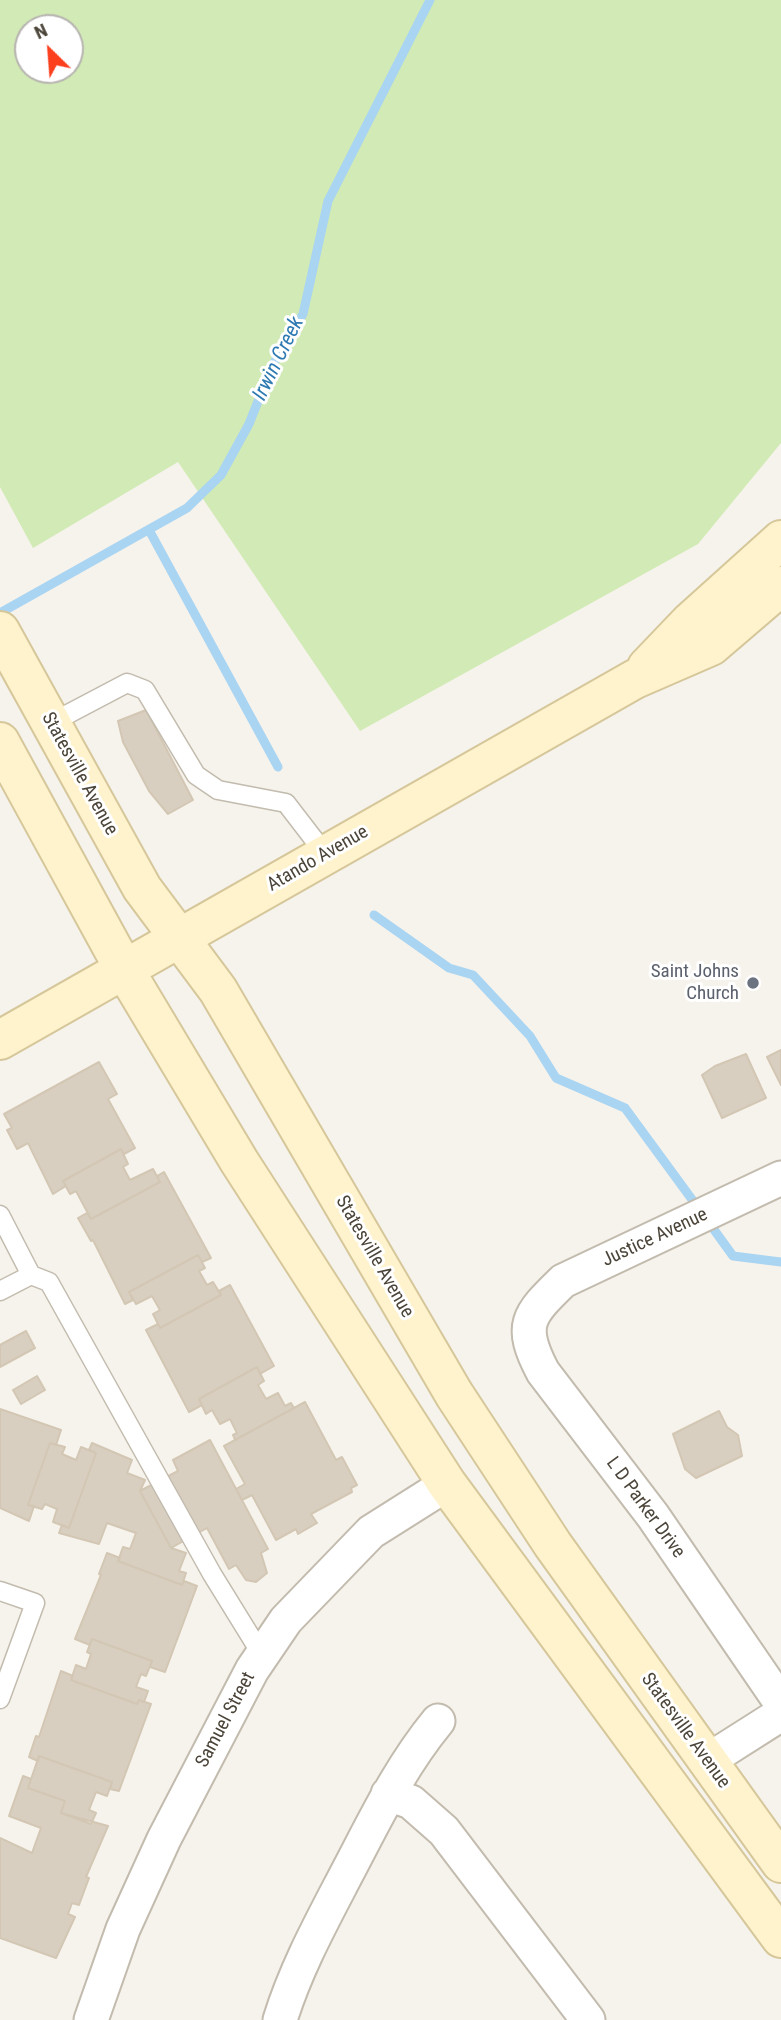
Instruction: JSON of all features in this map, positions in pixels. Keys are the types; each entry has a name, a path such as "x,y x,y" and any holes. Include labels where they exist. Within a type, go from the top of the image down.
{"main road":[{"name":"Atando Avenue","path":"635,678 691,621 781,540"},
{"name":"Atando Avenue","path":"0,1040 635,678 711,646 781,586"},
{"name":"Statesville Avenue","path":"0,631 142,888 218,990 454,1394 553,1545 781,1863"},
{"path":"0,742 124,970 239,1161 447,1484 781,1938"}],"street":[{"name":"Justice Avenue","path":"535,1308 563,1281 781,1178"},
{"name":"L D Parker Drive","path":"535,1308 528,1329 530,1347 543,1371 653,1516 781,1703"},
{"name":"Samuel Street","path":"91,2020 123,1929 164,1839 262,1655 286,1620 371,1532 447,1484"},
{"path":"706,1761 781,1714"},
{"path":"280,2020 305,1954 388,1794 411,1754 438,1721"},
{"path":"388,1794 411,1802 444,1831 588,2020"}],"lane":[{"path":"51,723 127,683 145,690 196,775 218,790 286,803 326,855"},
{"path":"0,1215 31,1275 49,1282 212,1574 262,1655"},
{"path":"0,1291 31,1275"},
{"path":"0,1591 35,1604 0,1699"}],"green space":[{"path":"0,0 781,0 781,443 698,544 360,731 178,462 33,548 0,487"}],"building":[{"path":"146,710 193,800 168,814 149,791 123,742 118,721"},
{"path":"781,1050 781,1085 767,1057"},
{"path":"746,1054 766,1098 722,1118 702,1075 715,1066"},
{"path":"99,1062 117,1094 108,1099 135,1148 124,1154 121,1149 63,1181 66,1186 53,1194 28,1143 17,1149 7,1130 12,1128 4,1114"},
{"path":"121,1149 128,1164 123,1167 130,1180 153,1169 160,1182 91,1219 76,1191 70,1194 63,1181"},
{"path":"164,1172 211,1258 202,1262 198,1255 129,1292 133,1300 125,1304 93,1240 91,1241 78,1218 87,1213 91,1219 160,1182 157,1176"},
{"path":"198,1255 205,1268 199,1271 207,1285 213,1282 221,1295 160,1328 153,1314 160,1310 152,1296 136,1304 129,1292"},
{"path":"230,1285 274,1366 260,1374 257,1367 199,1399 202,1405 189,1412 146,1330 158,1324 160,1328 221,1295 219,1291"},
{"path":"26,1331 35,1348 0,1367 0,1345"},
{"path":"257,1367 264,1381 258,1385 266,1399 278,1393 285,1406 291,1403 294,1408 235,1440 233,1435 237,1433 230,1419 220,1424 212,1410 206,1414 199,1399"},
{"path":"37,1376 45,1390 21,1404 13,1390"},
{"path":"305,1402 336,1460 342,1457 357,1485 351,1488 352,1492 311,1514 317,1523 298,1534 296,1529 276,1540 252,1495 242,1500 236,1489 245,1484 224,1446"},
{"path":"0,1409 61,1430 56,1445 50,1443 28,1505 34,1506 29,1521 0,1508"},
{"path":"719,1411 727,1427 738,1435 742,1456 696,1478 685,1469 673,1434"},
{"path":"210,1440 268,1549 261,1553 267,1573 256,1582 246,1580 236,1565 229,1569 207,1528 171,1548 140,1491 178,1471 173,1460"},
{"path":"50,1443 65,1447 62,1454 76,1460 81,1447 96,1453 69,1528 53,1522 57,1509 45,1504 42,1509 28,1505"},
{"path":"92,1443 132,1460 127,1473 145,1480 140,1491 171,1548 186,1553 179,1571 186,1573 182,1585 118,1561 123,1547 130,1549 136,1533 107,1523 99,1544 59,1533 62,1525 69,1528 96,1453 89,1450"},
{"path":"107,1553 120,1558 118,1561 182,1585 184,1581 197,1586 165,1672 150,1667 152,1661 92,1639 90,1645 75,1639"},
{"path":"92,1639 152,1661 146,1676 141,1674 136,1687 148,1691 144,1702 139,1700 137,1704 71,1680 76,1665 86,1669 91,1654 87,1652"},
{"path":"61,1671 73,1676 71,1680 137,1704 139,1700 151,1704 119,1791 110,1789 112,1782 39,1756 38,1761 29,1757 36,1736 39,1737"},
{"path":"39,1756 112,1782 107,1796 96,1792 89,1810 96,1813 91,1824 61,1813 65,1801 28,1788"},
{"path":"23,1776 31,1779 28,1788 65,1801 61,1813 108,1826 86,1877 89,1878 79,1905 72,1903 68,1914 75,1917 56,1958 0,1938 0,1838 32,1853 41,1828 9,1816"}],"waterway":[{"name":"Irwin Creek","path":"0,613 187,508 221,475 249,424 272,366 303,314 328,201 430,0"},
{"path":"149,530 278,767"},
{"path":"374,915 449,968 473,975 530,1036 556,1078 625,1108 699,1209"},
{"path":"707,1220 733,1256 781,1262"}],"place":[{"name":"Saint Johns Church","path":"753,983"}]}
